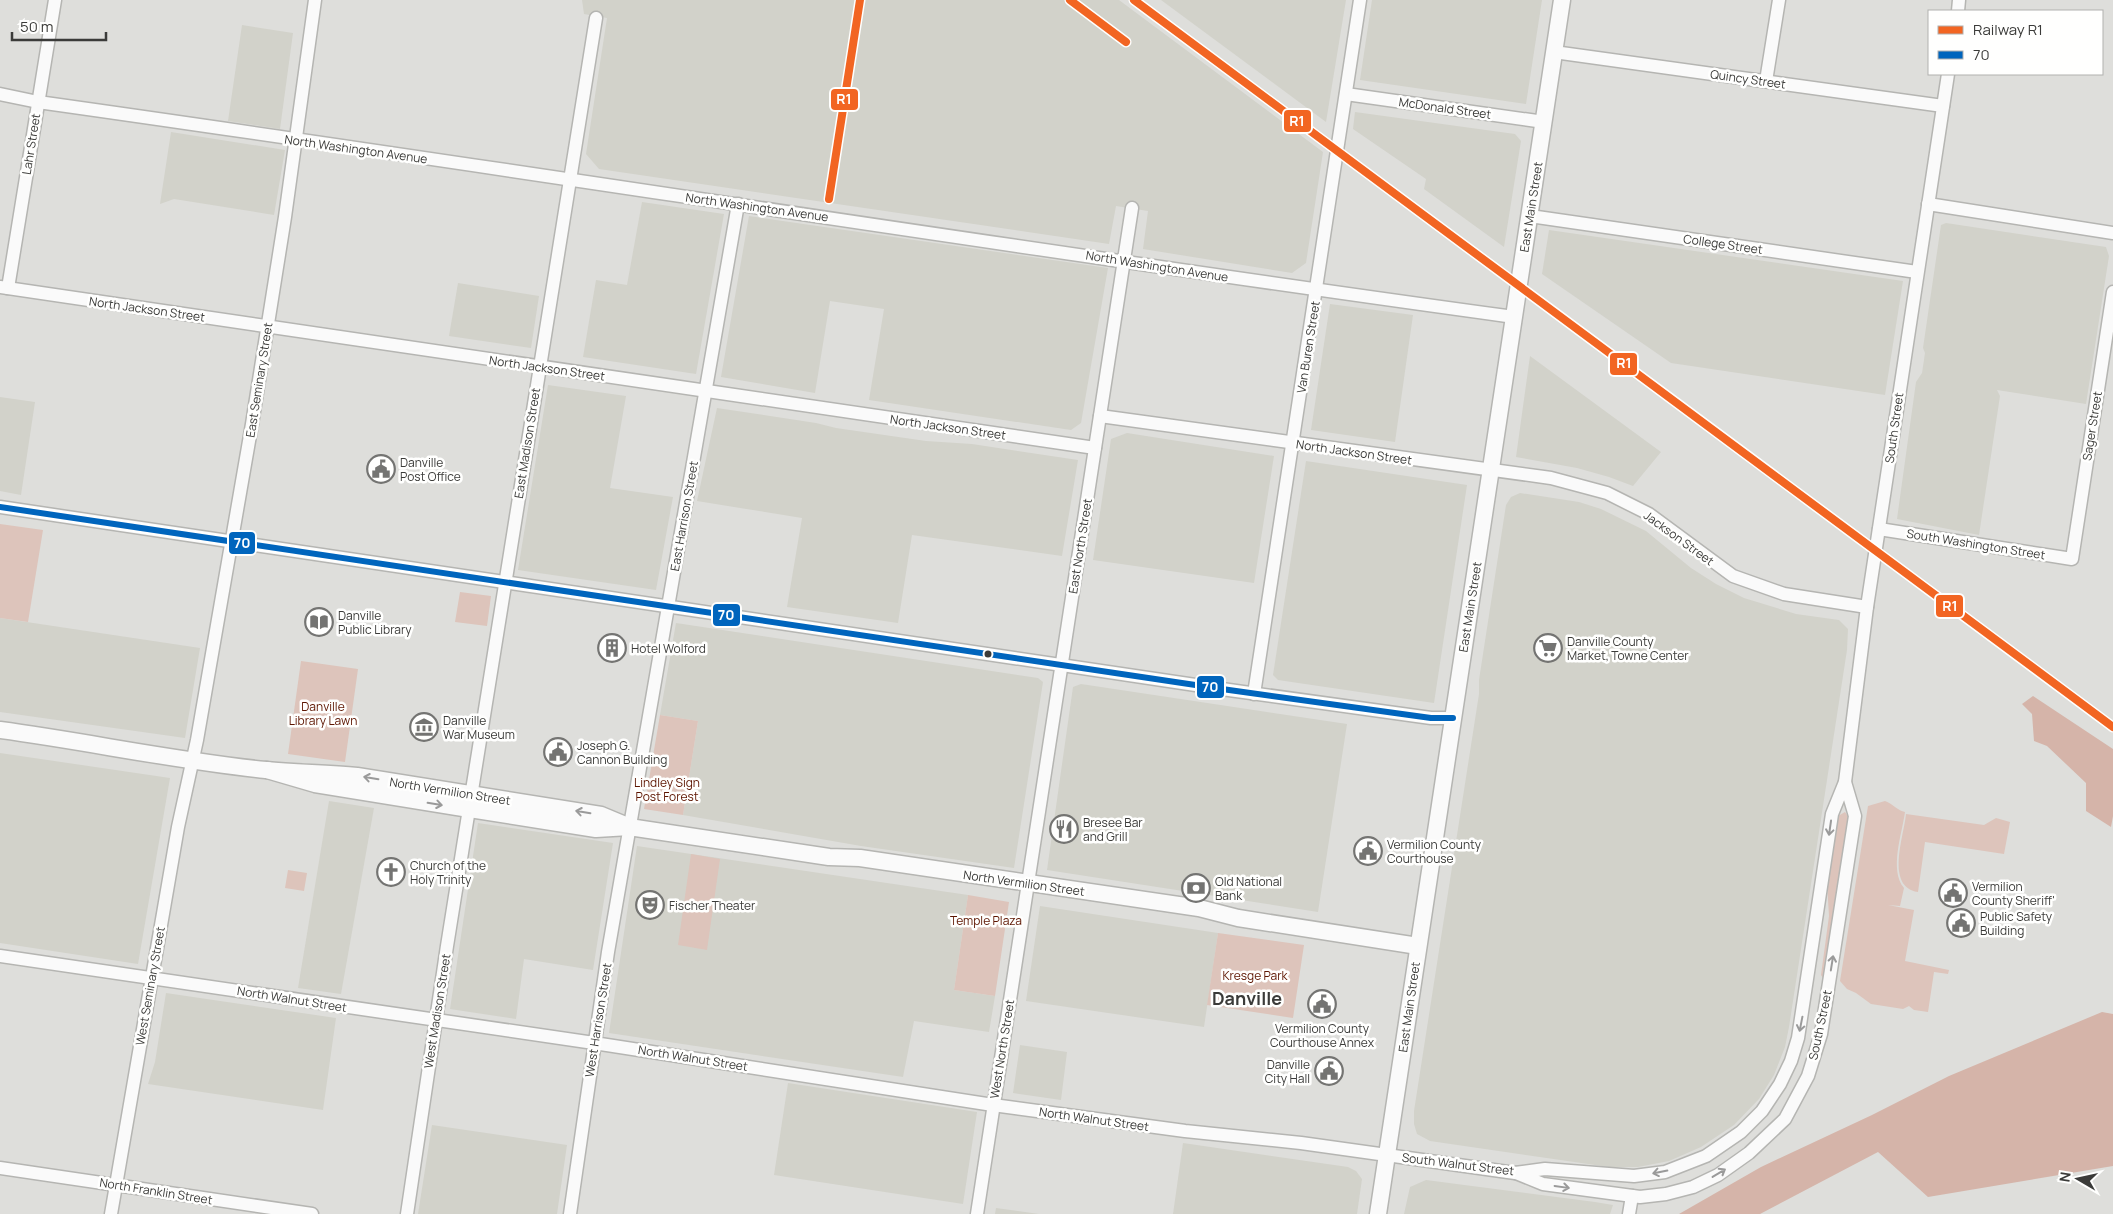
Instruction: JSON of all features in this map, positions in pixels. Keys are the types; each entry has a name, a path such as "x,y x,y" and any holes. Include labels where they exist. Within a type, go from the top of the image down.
{"main road":[{"name":"East Main Street","path":"1378,1214 1562,0"},
{"name":"North Vermilion Street","path":"0,730 173,758 267,770 315,784 470,802 596,829 629,827 829,857 860,858 1199,908 1238,918 1418,946"}],"street":[{"name":"Lahr Street","path":"4,288 55,0"},
{"name":"East Seminary Street","path":"192,759 268,326 315,0"},
{"name":"Van Buren Street","path":"1254,694 1360,0"},
{"path":"1766,81 1779,0"},
{"name":"East Madison Street","path":"470,802 596,18"},
{"name":"Quincy Street","path":"1554,52 1943,106"},
{"name":"South Street","path":"1706,1156 1740,1132 1762,1111 1780,1084 1791,1061 1798,1038 1832,814 1845,782 1867,607 1948,75"},
{"name":"North Washington Avenue","path":"0,94 38,102 1317,291 1514,317"},
{"name":"McDonald Street","path":"1346,94 1544,122"},
{"name":"East Harrison Street","path":"629,827 738,204"},
{"path":"1928,204 2113,233"},
{"name":"East North Street","path":"1028,884 1132,208"},
{"name":"College Street","path":"1530,216 1917,272"},
{"name":"North Jackson Street","path":"4,288 1095,448"},
{"name":"Sager Street","path":"2072,559 2113,292"},
{"name":"North Jackson Street","path":"1100,416 1490,471"},
{"name":"Jackson Street","path":"1490,471 1551,478 1607,493 1649,514 1733,576 1784,594 1867,607"},
{"path":"0,507 1254,694 1431,718 1453,718"},
{"name":"South Washington Street","path":"1879,529 2072,559"},
{"name":"West Seminary Street","path":"111,1214 192,759"},
{"name":"South Street","path":"1516,1173 1542,1184 1632,1196 1666,1194 1693,1186 1718,1175 1749,1153 1785,1119 1808,1076 1821,1034 1855,816 1845,782"},
{"name":"West Madison Street","path":"407,1214 470,802"},
{"name":"West Harrison Street","path":"570,1214 594,1043 629,827"},
{"name":"West North Street","path":"977,1214 1028,884"},
{"name":"North Walnut Street","path":"0,956 594,1043 993,1105 1185,1131 1301,1143 1387,1155"},
{"name":"South Walnut Street","path":"1387,1155 1516,1173 1545,1168 1634,1176 1665,1172 1706,1156"},
{"name":"North Franklin Street","path":"0,1168 312,1214"},
{"path":"1629,1214 1632,1196"}],"shaded area":[{"path":"582,0 1119,0 1323,152 1306,263 1292,273 1143,249 1148,211 1116,206 1109,244 599,169 586,154 607,18 584,14"},
{"path":"1161,0 1346,0 1326,122"},
{"path":"1372,0 1542,0 1526,104 1360,80"},
{"path":"242,25 293,33 280,129 228,121"},
{"path":"1355,112 1515,134 1521,141 1504,247 1424,189 1426,179 1353,129"},
{"path":"171,132 285,150 274,215 174,199 160,204"},
{"path":"642,202 724,214 696,374 583,357 596,280 627,285"},
{"path":"749,216 1108,268 1081,423 1071,430 869,400 884,309 830,301 815,393 721,377"},
{"path":"1946,223 2106,247 2109,256 2086,404 1997,390 2000,396 1979,535 1897,519 1916,382 1922,373 1925,353 1923,348 1941,225"},
{"path":"1549,230 1903,281 1885,395 1671,363 1542,274"},
{"path":"458,283 539,296 531,348 449,336"},
{"path":"1330,304 1413,315 1395,442 1311,430"},
{"path":"1530,356 1661,452 1633,486 1577,468 1516,457"},
{"path":"548,385 626,396 610,488 673,497 656,590 518,570"},
{"path":"0,397 35,402 21,495 0,491"},
{"path":"717,408 926,441 972,444 1078,460 1062,556 912,535 898,623 787,607 802,518 697,501"},
{"path":"1127,433 1274,456 1254,583 1093,560 1111,439"},
{"path":"1306,461 1467,485 1434,703 1278,680 1273,675"},
{"path":"1520,493 1579,502 1601,509 1646,531 1691,568 1716,584 1744,598 1796,614 1839,620 1848,629 1847,650 1785,1047 1774,1075 1759,1099 1734,1125 1701,1147 1669,1161 1638,1167 1609,1167 1430,1141 1417,1134 1414,1124 1414,1111 1479,694 1479,680 1506,505 1511,497"},
{"path":"0,618 200,648 185,738 0,712"},
{"path":"676,623 1038,678 1043,682 1014,868 861,846 683,815 698,721 660,715"},
{"path":"1081,684 1347,724 1318,912 1047,870 1073,687"},
{"path":"2033,696 2113,749 2113,816 2111,827 2086,811 2086,783 2047,746 2034,741 2032,714 2022,704"},
{"path":"0,753 170,778 138,964 0,943"},
{"path":"329,801 374,808 341,994 298,988"},
{"path":"478,823 613,843 593,970 524,959 516,1019 450,1009"},
{"path":"637,846 968,895 954,990 995,996 989,1032 914,1021 903,1077 609,1033"},
{"path":"1040,906 1218,933 1204,1027 1026,1001"},
{"path":"166,993 336,1018 323,1110 148,1084 155,1062"},
{"path":"2102,1012 2113,1014 2113,1166 1928,1197 1878,1152 1760,1214 1679,1214 1761,1167 1872,1115 1949,1076"},
{"path":"1020,1045 1067,1052 1061,1100 1013,1093"},
{"path":"788,1083 977,1112 963,1204 774,1175"},
{"path":"432,1125 567,1145 557,1214 418,1214"},
{"path":"1183,1143 1348,1167 1356,1171 1362,1179 1357,1214 1173,1214"},
{"path":"1426,1180 1613,1205 1610,1214 1404,1214 1410,1187"},
{"path":"996,1208 1039,1214 995,1214"}],"green space":[{"path":"0,524 43,530 28,622 0,618"},
{"path":"460,592 491,596 487,626 455,622"},
{"name":"Danville Library Lawn","path":"301,661 358,669 345,762 288,754"},
{"name":"Lindley Sign Post Forest","path":"660,715 698,721 683,815 644,809"},
{"path":"1885,801 1905,812 1897,862 1897,872 1904,888 1900,906 1888,905 1914,910 1905,961 1949,970 1948,974 1934,972 1928,1012 1914,1010 1909,1006 1903,1009 1871,1004 1847,989 1840,981 1868,806"},
{"path":"1845,812 1849,818 1823,978 1821,975 1829,916 1827,883 1838,816"},
{"path":"1906,814 1984,825 1996,818 2010,822 2004,854 1925,842 1918,892 1908,888 1902,881 1899,871 1900,847"},
{"path":"691,854 720,859 707,950 678,945"},
{"path":"288,870 307,873 304,891 285,888"},
{"name":"Temple Plaza","path":"968,895 1009,902 995,996 954,990"},
{"name":"Kresge Park","path":"1218,933 1304,945 1293,1018 1207,1005"}],"rail line":[{"name":"R1","path":"829,199 860,0"},
{"name":"R1","path":"1070,0 1126,42"},
{"name":"R1","path":"1134,0 2113,727"}],"transit line":[{"name":"70","path":"0,507 1229,690 1431,718 1453,718"}],"place":[{"name":"Danville Post Office","path":"381,469"},
{"name":"Danville Public Library","path":"319,622"},
{"name":"Hotel Wolford","path":"612,648"},
{"name":"Danville County Market, Towne Center","path":"1548,648"},
{"name":"Danville War Museum","path":"424,727"},
{"name":"Joseph G. Cannon Building","path":"558,752"},
{"name":"Bresee Bar and Grill","path":"1064,829"},
{"name":"Vermilion County Courthouse","path":"1368,851"},
{"name":"Church of the Holy Trinity","path":"391,872"},
{"name":"Old National Bank","path":"1196,888"},
{"name":"Vermilion County Sheriff'","path":"1953,893"},
{"name":"Fischer Theater","path":"650,905"},
{"name":"Public Safety Building","path":"1961,923"},
{"name":"Vermilion County Courthouse Annex","path":"1322,1004"},
{"name":"Danville City Hall","path":"1329,1071"}],"district":[{"name":"Danville","path":"1247,998"}]}
